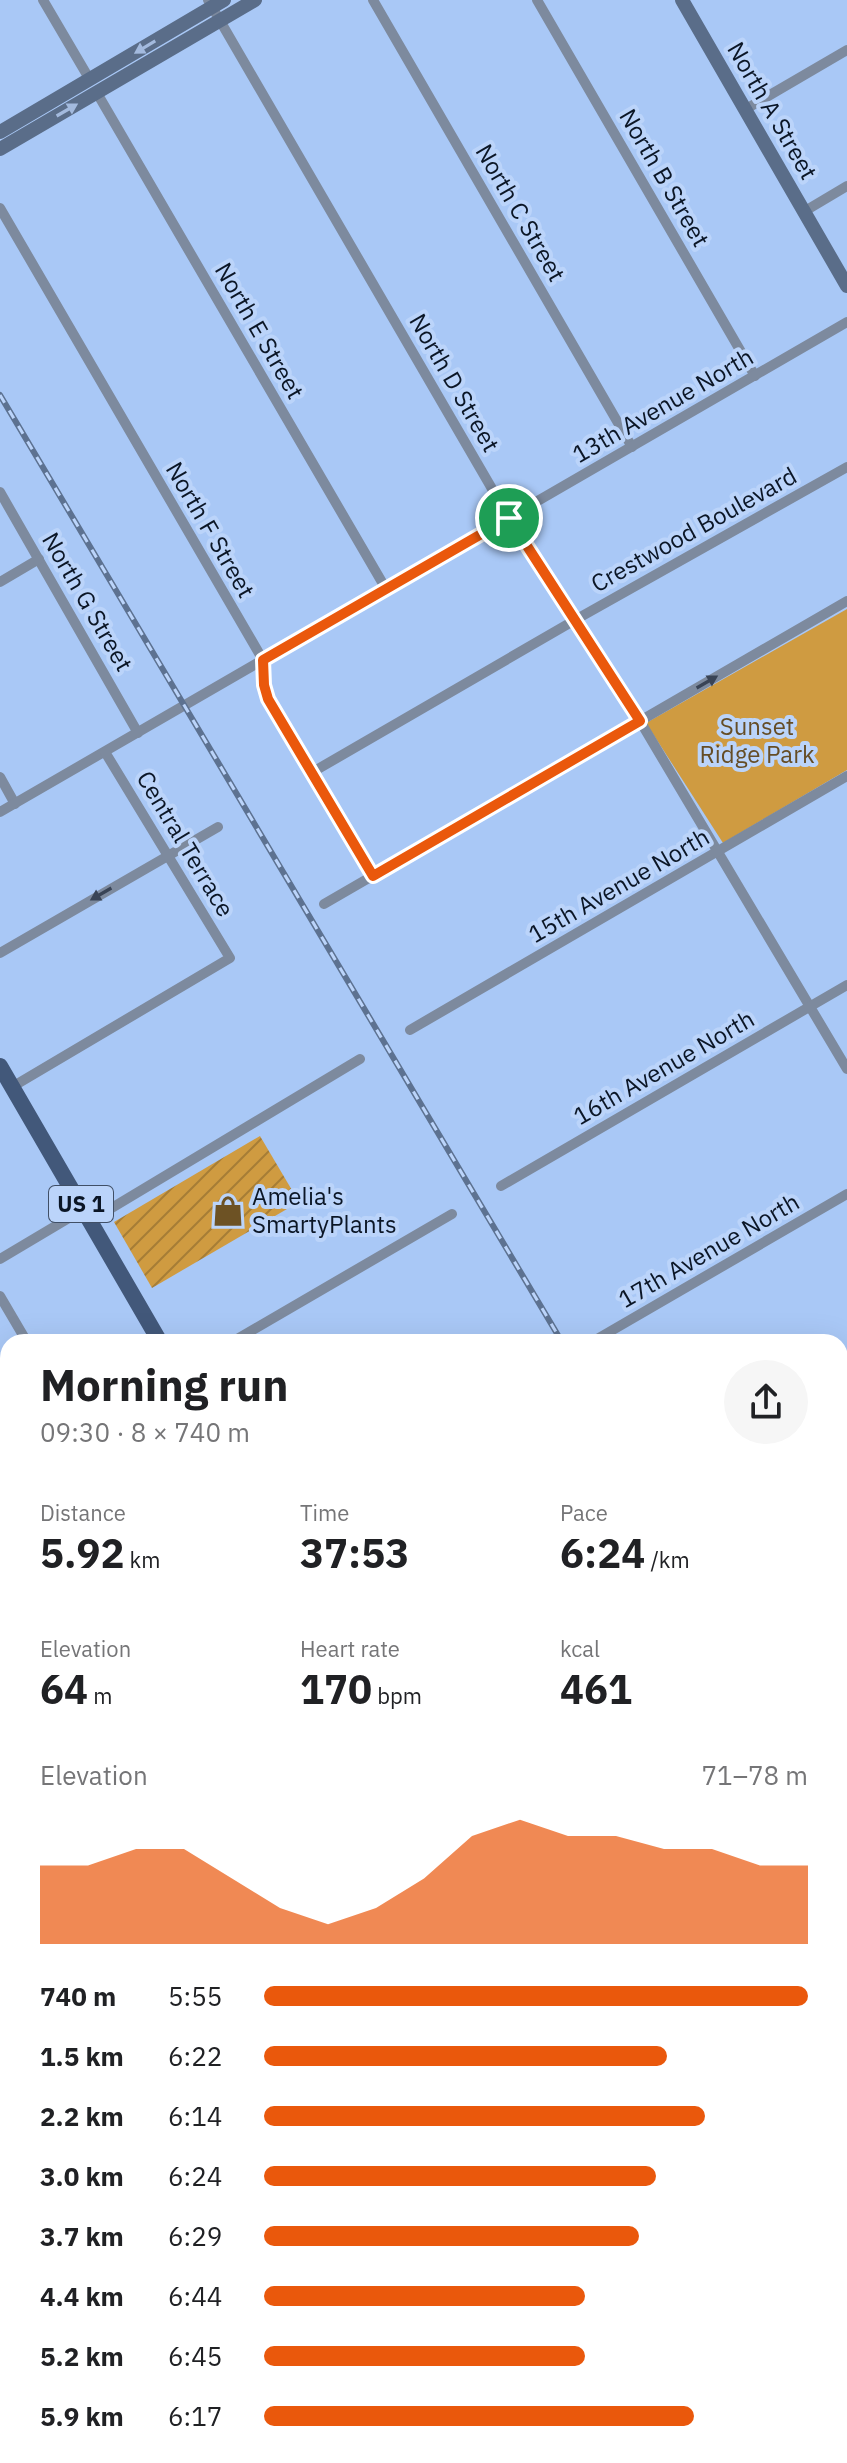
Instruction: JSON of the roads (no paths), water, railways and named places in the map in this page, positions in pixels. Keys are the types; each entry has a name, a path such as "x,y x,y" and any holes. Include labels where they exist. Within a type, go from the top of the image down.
{"main road":[{"path":"0,132 255,0"},
{"name":"North A Street","path":"682,0 847,286"},
{"path":"0,149 214,2"},
{"name":"US 1","path":"0,1066 155,1334"}],"street":[{"name":"North E Street","path":"43,0 386,589"},
{"name":"North C Street","path":"373,0 632,447"},
{"name":"North B Street","path":"537,0 755,376"},
{"name":"North D Street","path":"214,2 220,20 509,518 640,721 847,1069"},
{"path":"746,109 847,50"},
{"path":"805,211 847,186"},
{"name":"North F Street","path":"0,208 263,660 268,699 373,876"},
{"name":"13th Avenue North","path":"0,812 847,322"},
{"name":"Crestwood Boulevard","path":"311,773 847,467"},
{"name":"North G Street","path":"0,492 138,733"},
{"path":"0,582 39,559"},
{"path":"324,904 847,601"},
{"name":"Central Terrace","path":"12,1087 230,958 105,752"},
{"name":"15th Avenue North","path":"410,1030 847,776"},
{"path":"0,777 15,804"},
{"path":"0,953 218,827"},
{"name":"16th Avenue North","path":"501,1186 847,985"},
{"path":"0,1259 87,1215 360,1059"},
{"name":"17th Avenue North","path":"606,1334 847,1194"},
{"path":"246,1334 452,1214"},
{"path":"0,1296 22,1334"}],"railway":[{"path":"0,395 557,1334"}],"place":[{"name":"Amelia's SmartyPlants","path":"228,1211"}],"park label":[{"name":"Sunset Ridge Park","path":"757,741"}]}
